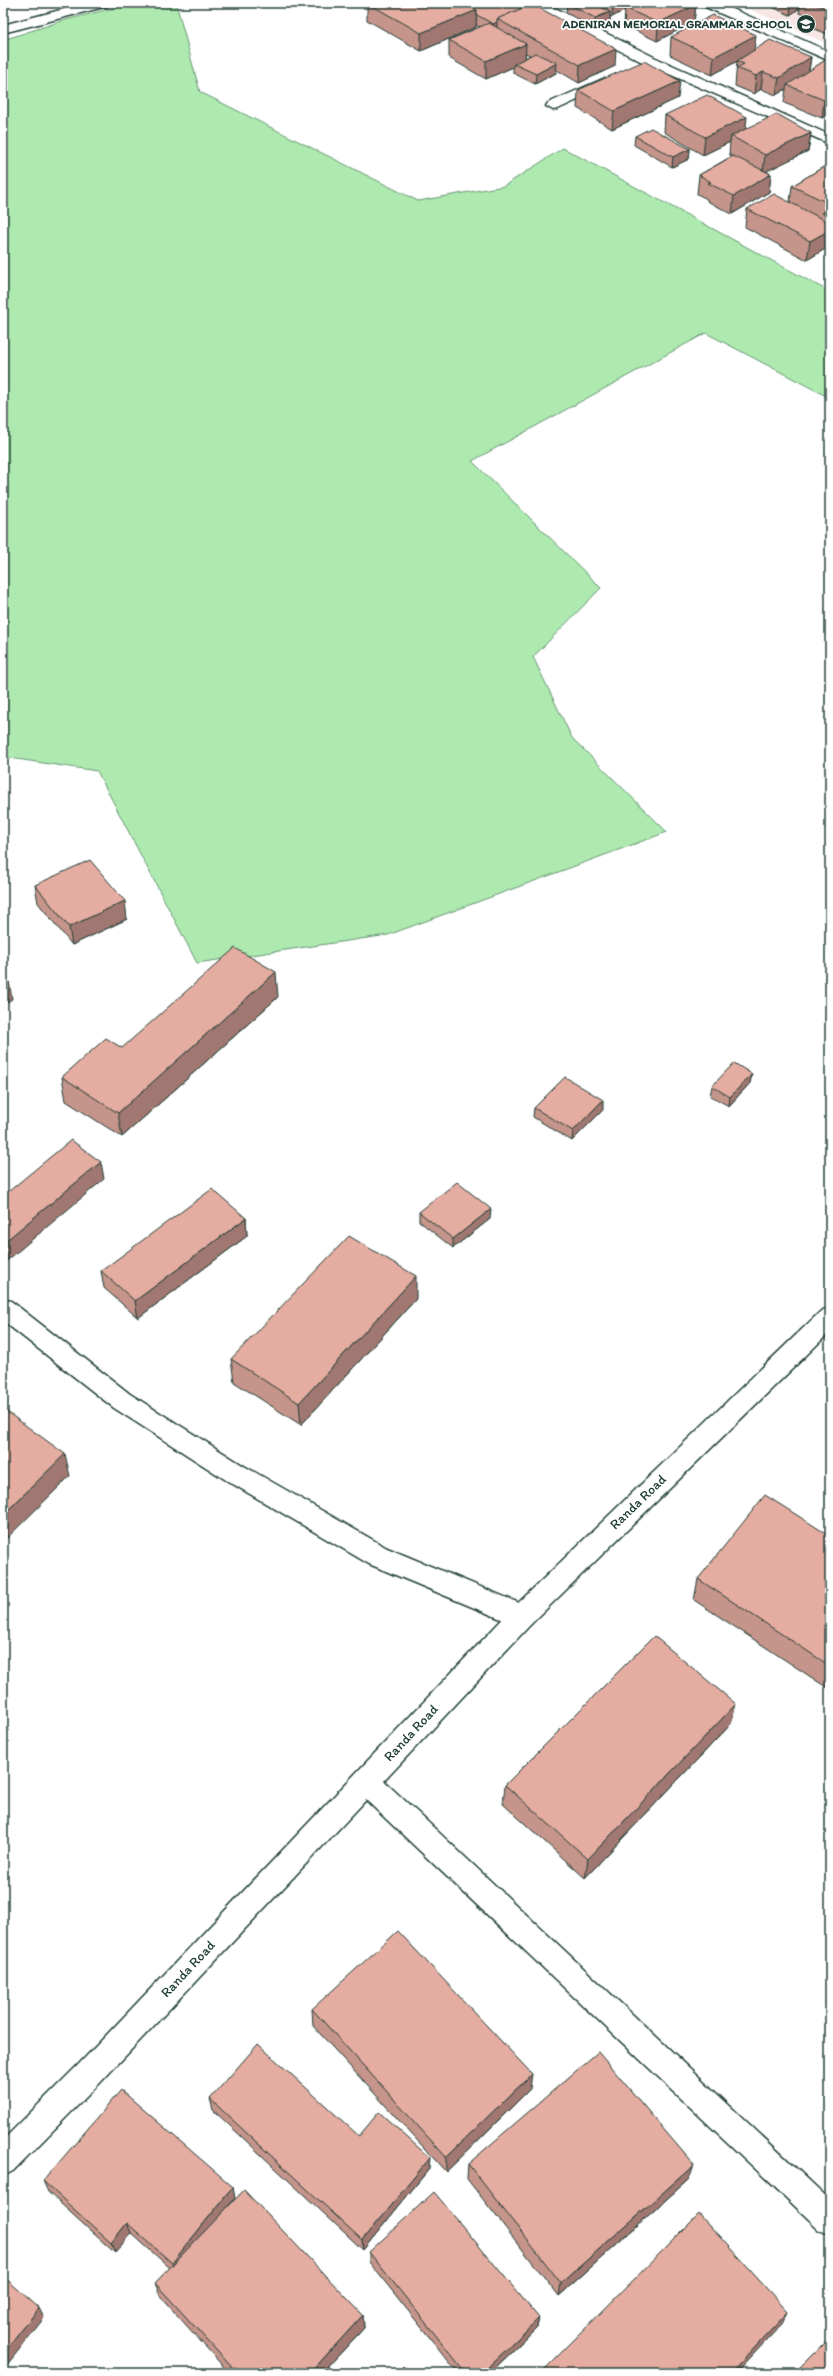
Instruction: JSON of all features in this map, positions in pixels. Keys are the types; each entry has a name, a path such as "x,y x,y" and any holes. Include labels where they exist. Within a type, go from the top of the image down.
{"street":[{"path":"3,29 104,3"},
{"path":"534,3 651,61 830,140"},
{"path":"708,3 830,56"},
{"path":"637,68 651,61"},
{"path":"553,106 616,77"},
{"path":"3,1308 122,1401 235,1473 378,1556 522,1616"},
{"name":"Randa Road","path":"3,2161 89,2074 522,1616 830,1317"},
{"path":"366,1782 830,2220"}],"shaded area":[{"name":"ADENIRAN MEMORIAL GRAMMAR SCHOOL","path":"736,3 830,3 830,45"}],"green space":[{"path":"134,3 176,3 200,92 418,201 504,186 563,148 830,292 830,398 706,333 472,461 601,588 533,657 572,738 667,832 388,935 197,963 97,771 3,757 3,40 65,20"}],"building":[{"path":"367,3 464,3 477,10 421,33"},
{"path":"476,3 511,3 521,9 497,19 497,22 493,24 477,15 477,10 469,6"},
{"path":"567,3 594,3 610,12 595,18"},
{"path":"635,3 692,3 696,5 658,23 625,8"},
{"path":"813,3 830,3 830,10"},
{"path":"532,4 616,49 580,65 497,19"},
{"path":"713,15 756,35 714,57 671,37"},
{"path":"489,23 526,44 486,61 449,40"},
{"path":"770,40 811,57 779,78 763,72 756,76 737,68 744,64 737,61"},
{"path":"535,53 557,63 536,74 514,64"},
{"path":"830,57 830,97 824,100 787,85"},
{"path":"644,61 680,81 614,111 578,90"},
{"path":"707,95 747,117 705,137 665,115"},
{"path":"777,114 811,133 765,155 731,136"},
{"path":"651,128 690,149 673,157 635,136"},
{"path":"733,156 771,174 734,196 708,183 711,182 699,175"},
{"path":"830,163 830,200 826,202 792,186"},
{"path":"774,194 830,223 830,230 810,241 747,209"},
{"path":"830,208 830,216 822,213"},
{"path":"90,860 125,901 69,927 35,885"},
{"path":"235,948 276,972 118,1113 62,1077 106,1038 122,1048"},
{"path":"3,977 9,981 3,986"},
{"path":"734,1063 752,1074 730,1097 712,1086"},
{"path":"565,1077 603,1100 573,1131 534,1108"},
{"path":"71,1140 101,1162 3,1243 3,1196"},
{"path":"457,1182 491,1209 453,1239 419,1212"},
{"path":"212,1189 246,1218 135,1301 101,1271"},
{"path":"349,1236 416,1276 299,1403 231,1359"},
{"path":"3,1409 65,1454 3,1515"},
{"path":"765,1495 830,1536 830,1666 698,1579"},
{"path":"654,1636 736,1704 588,1859 505,1785"},
{"path":"398,1931 532,2074 446,2157 312,2009"},
{"path":"258,2044 359,2136 379,2112 430,2158 362,2240 210,2099"},
{"path":"598,2052 694,2165 561,2283 468,2164"},
{"path":"121,2090 233,2187 172,2263 127,2223 111,2243 43,2181"},
{"path":"244,2190 363,2315 310,2373 237,2373 155,2283"},
{"path":"434,2192 539,2318 482,2373 466,2373 369,2252"},
{"path":"699,2214 788,2312 731,2373 541,2373"},
{"path":"3,2276 39,2308 3,2354"},
{"path":"829,2338 830,2373 794,2373"},
{"path":"403,2366 411,2373 398,2373"}],"place":[{"name":"ADENIRAN MEMORIAL GRAMMAR SCHOOL","path":"806,24"}]}
